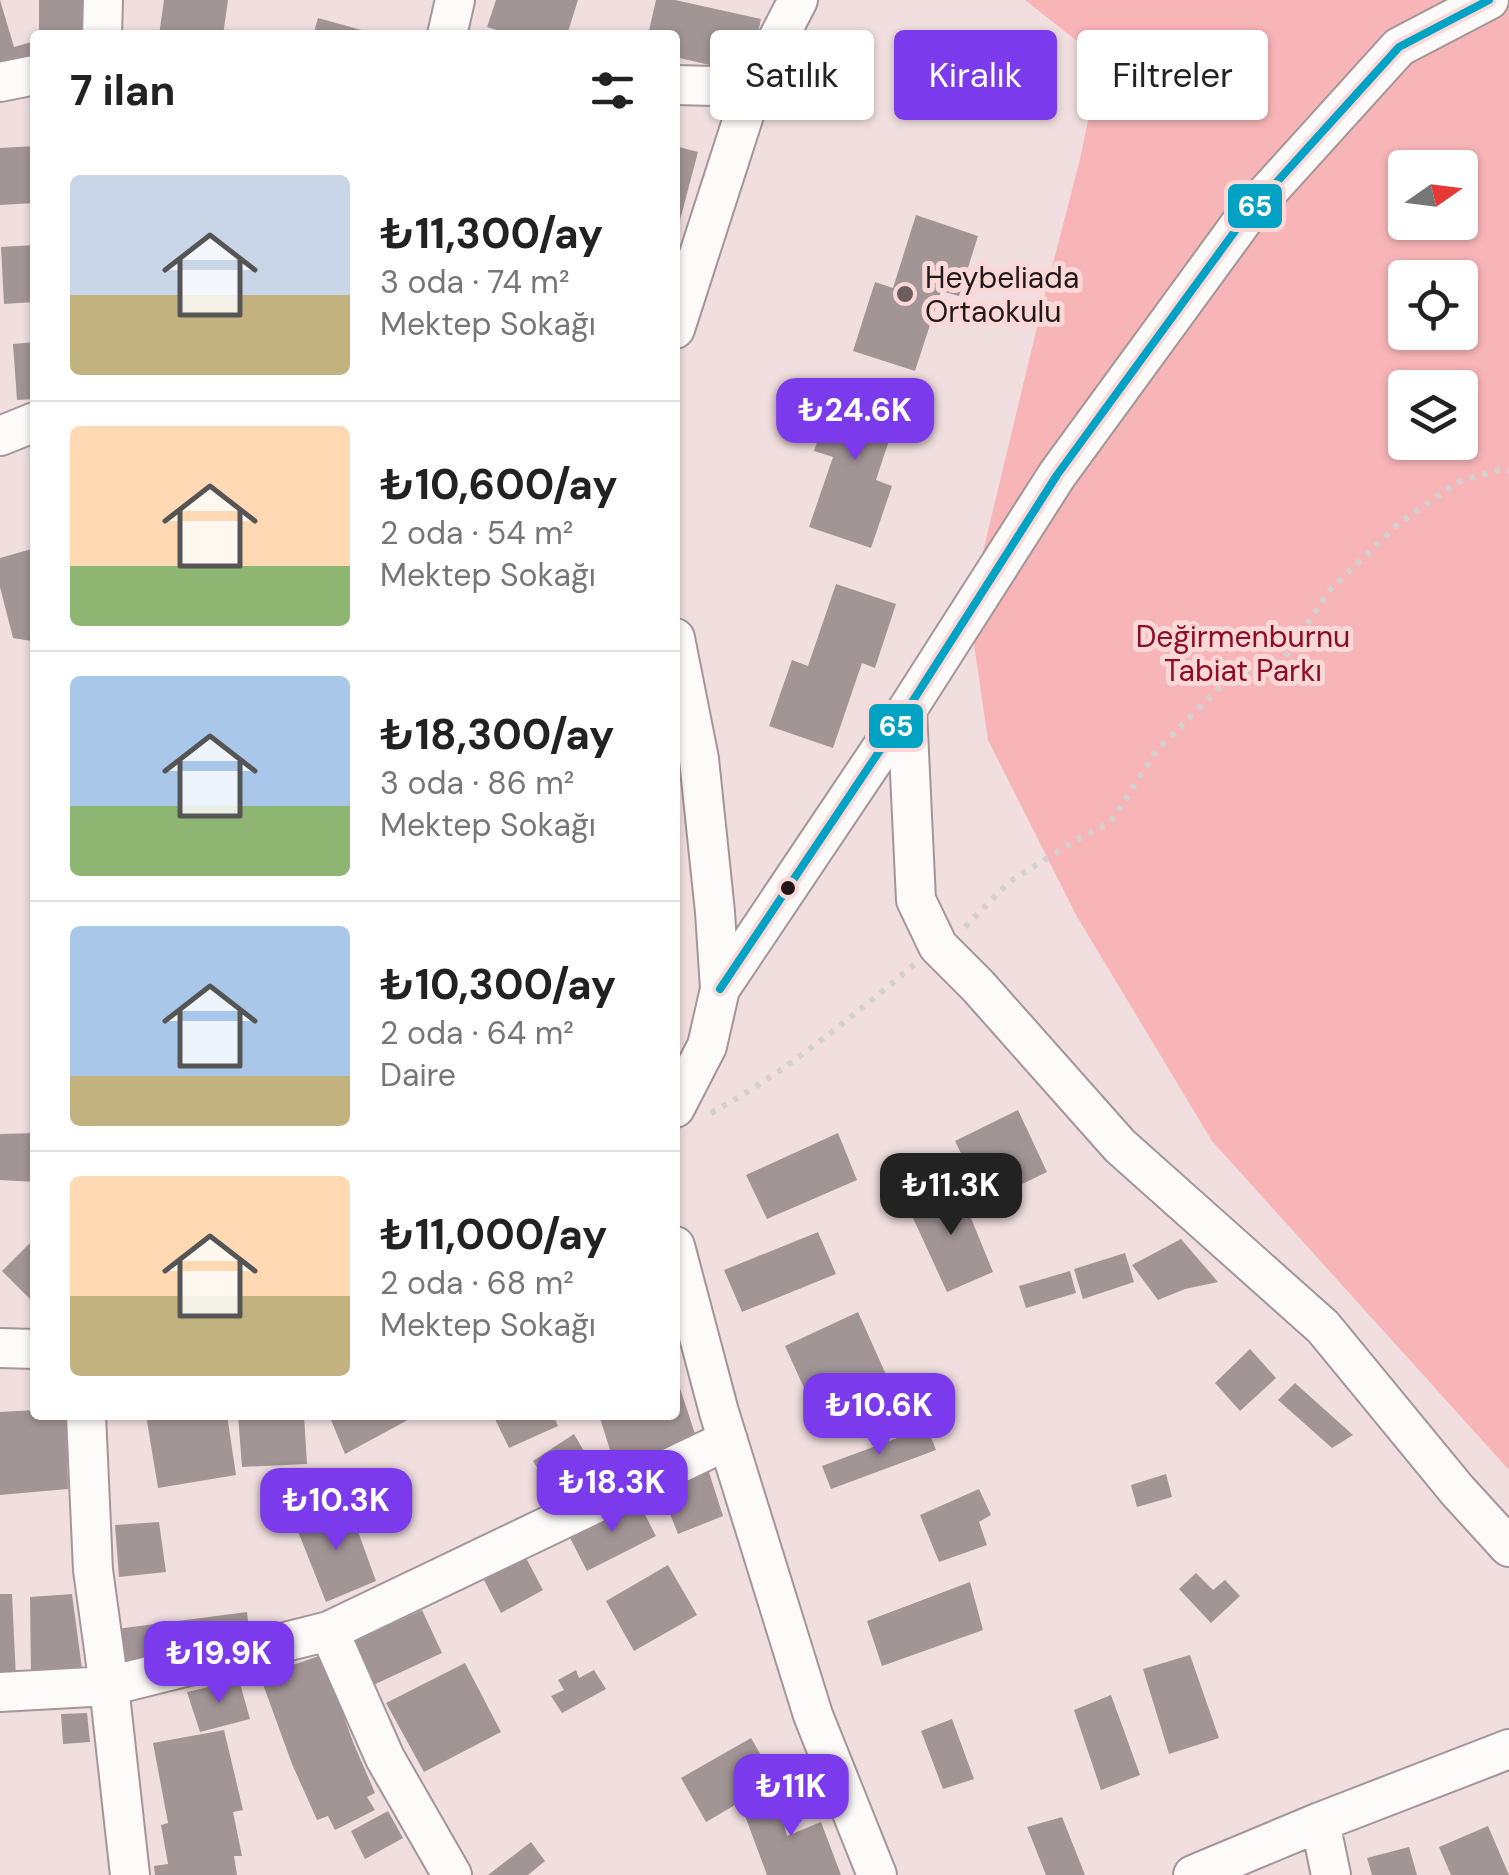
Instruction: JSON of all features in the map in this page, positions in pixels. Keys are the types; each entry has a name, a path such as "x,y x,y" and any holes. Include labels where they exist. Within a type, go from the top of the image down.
{"street":[{"path":"102,30 103,0"},
{"path":"449,30 455,0"},
{"path":"783,30 798,0"},
{"path":"720,989 908,710 1057,476 1246,216 1399,47 1489,0"},
{"path":"0,82 30,76"},
{"path":"680,85 710,86"},
{"path":"680,314 744,120"},
{"path":"0,436 30,424"},
{"path":"680,663 699,759 720,989 691,1112"},
{"path":"908,710 916,900 938,946 1120,1146 1323,1327 1509,1547"},
{"path":"680,1264 728,1440 813,1715 877,1875"},
{"path":"0,1348 30,1349"},
{"path":"86,1420 93,1570 130,1875"},
{"path":"0,1692 109,1686 329,1631 728,1440"},
{"path":"329,1631 385,1758 452,1875"},
{"path":"1193,1875 1509,1749"},
{"path":"1320,1822 1332,1875"}],"path":[{"path":"691,1112 756,1088 972,922 1009,882 1111,822 1156,751 1218,689 1282,660 1330,592 1396,525 1458,482 1501,469 1509,471"}],"green space":[{"name":"Değirmenburnu Tabiat Parkı","path":"1025,0 1509,0 1509,1470 1212,1141 1076,915 988,740 969,610 1088,120 1268,120 1268,30 1077,30 1077,41"}],"building":[{"path":"0,0 14,47 30,42 30,60 0,68"},
{"path":"39,0 91,0 89,30 39,30"},
{"path":"164,0 228,0 224,30 160,30"},
{"path":"496,0 578,0 569,30 487,27"},
{"path":"656,0 675,0 761,19 759,30 710,30 710,65 680,58 680,30 649,30"},
{"path":"318,18 362,30 314,30"},
{"path":"30,146 30,203 0,205 0,148"},
{"path":"680,147 698,152 680,220"},
{"name":"Heybeliada Ortaokulu","path":"916,215 978,236 959,296 941,291 915,371 853,351 875,282 893,288"},
{"path":"30,245 30,302 4,304 1,247"},
{"path":"30,342 30,399 17,400 13,344"},
{"path":"839,379 902,401 876,480 892,486 871,548 809,527 833,457 814,451"},
{"path":"30,549 30,641 13,638 0,587 0,558"},
{"path":"836,584 896,604 875,668 862,663 833,748 769,726 792,660 808,666"},
{"path":"1018,1110 1047,1172 985,1202 955,1141"},
{"path":"30,1133 30,1182 0,1180 0,1134"},
{"path":"838,1133 857,1180 767,1219 746,1175"},
{"path":"957,1184 993,1272 947,1292 908,1207"},
{"path":"818,1232 836,1274 742,1312 724,1270"},
{"path":"1181,1239 1218,1282 1158,1300 1132,1265"},
{"path":"30,1243 30,1299 2,1271"},
{"path":"1125,1253 1134,1282 1083,1299 1074,1269"},
{"path":"1070,1271 1076,1293 1026,1308 1019,1286"},
{"path":"858,1312 896,1397 824,1432 785,1346"},
{"path":"1250,1349 1276,1378 1240,1411 1215,1383"},
{"path":"1295,1383 1353,1435 1332,1448 1278,1400"},
{"path":"680,1388 697,1440 616,1469 601,1420 680,1420"},
{"path":"30,1410 30,1420 66,1420 68,1489 0,1495 0,1412"},
{"path":"147,1420 228,1420 236,1475 158,1488"},
{"path":"238,1420 304,1420 307,1464 242,1467"},
{"path":"331,1420 408,1420 345,1454"},
{"path":"495,1420 555,1420 558,1426 509,1448"},
{"path":"927,1427 936,1450 831,1489 822,1466"},
{"path":"574,1434 592,1465 553,1492 533,1461"},
{"path":"707,1466 723,1516 678,1534 659,1486"},
{"path":"1166,1474 1172,1497 1137,1507 1131,1485"},
{"path":"979,1489 991,1515 979,1522 987,1545 939,1562 920,1515"},
{"path":"637,1499 656,1536 587,1571 568,1534"},
{"path":"348,1504 376,1581 326,1602 295,1524"},
{"path":"159,1522 166,1572 119,1577 115,1525"},
{"path":"526,1558 543,1590 501,1613 484,1580"},
{"path":"668,1565 697,1615 634,1651 606,1601"},
{"path":"1196,1573 1213,1590 1225,1580 1240,1596 1211,1623 1179,1589"},
{"path":"970,1582 983,1630 882,1666 867,1621"},
{"path":"0,1594 12,1594 16,1679 0,1680"},
{"path":"72,1594 83,1676 31,1681 30,1597"},
{"path":"422,1610 442,1653 369,1687 348,1644"},
{"path":"247,1612 251,1647 116,1666 109,1630"},
{"path":"322,1655 375,1793 367,1797 375,1810 335,1830 328,1816 317,1820 260,1676"},
{"path":"1190,1655 1219,1738 1169,1754 1143,1669"},
{"path":"465,1663 501,1732 424,1772 386,1703"},
{"path":"576,1670 579,1678 594,1670 606,1689 562,1713 551,1696 564,1690 558,1680"},
{"path":"239,1680 250,1719 200,1732 187,1692"},
{"path":"1111,1695 1140,1775 1101,1790 1074,1710"},
{"path":"87,1713 90,1742 63,1744 61,1714"},
{"path":"952,1719 974,1779 943,1789 921,1731"},
{"path":"224,1730 243,1810 233,1812 242,1856 234,1856 237,1875 155,1875 154,1866 168,1864 161,1825 168,1823 153,1743"},
{"path":"751,1738 776,1781 706,1822 681,1778"},
{"path":"807,1789 817,1813 784,1825 787,1836 821,1822 841,1875 767,1875 744,1813"},
{"path":"388,1811 403,1838 365,1859 351,1831"},
{"path":"1062,1817 1085,1875 1046,1875 1027,1827"},
{"path":"1488,1826 1509,1875 1451,1875 1439,1847"},
{"path":"531,1842 545,1861 528,1875 488,1875"},
{"path":"1409,1847 1417,1875 1372,1875 1367,1858"}],"transit line":[{"name":"65","path":"720,989 907,710 1057,475 1246,216 1399,47 1489,0"}],"place":[{"name":"Heybeliada Ortaokulu","path":"905,294"}]}
